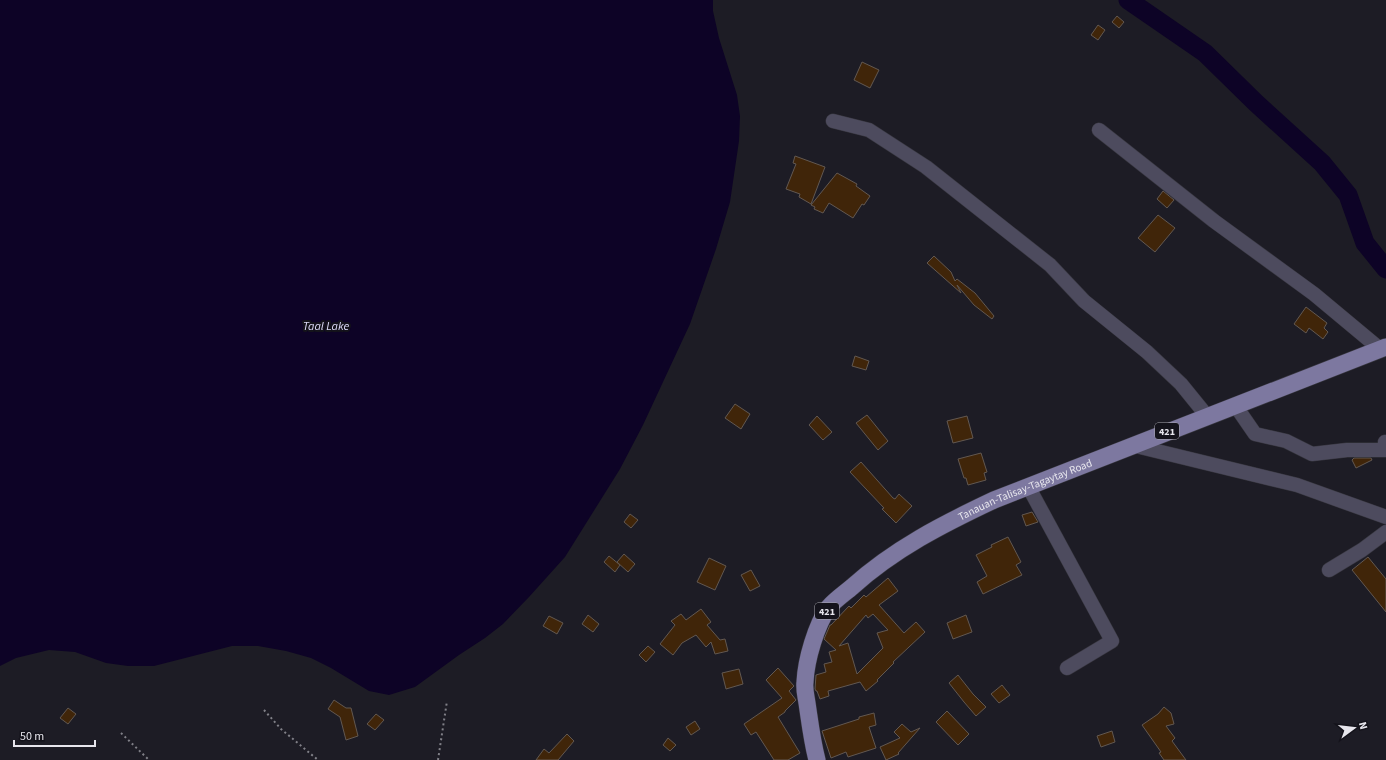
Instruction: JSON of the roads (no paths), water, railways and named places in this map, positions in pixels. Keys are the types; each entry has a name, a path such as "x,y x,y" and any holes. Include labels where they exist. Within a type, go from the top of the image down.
{"main road":[{"name":"Tanauan-Talisay-Tagaytay Road","path":"817,760 812,740 805,683 812,646 819,625 830,606 885,560 917,539 994,500 1383,348"}],"lane":[{"path":"833,121 869,130 926,167 1050,265 1084,301 1147,352 1181,384 1207,416"},
{"path":"1099,130 1214,221 1314,294 1383,348"},
{"path":"1235,405 1255,434 1286,441 1312,454 1347,450 1386,450 1385,442"},
{"path":"1132,445 1297,485 1386,517"},
{"path":"1028,486 1112,641 1067,668"},
{"path":"1329,570 1362,550 1386,532"}],"water":[{"name":"Taal Lake","path":"0,0 713,0 713,11 719,38 737,95 740,116 739,141 730,202 716,249 690,324 643,425 620,469 565,557 503,624 415,687 389,695 369,691 311,658 286,651 258,646 232,646 154,666 128,666 106,663 75,652 49,650 16,658 0,666"}],"waterway":[{"path":"1128,0 1205,53 1256,103 1322,163 1348,195 1365,243 1386,269"}]}
